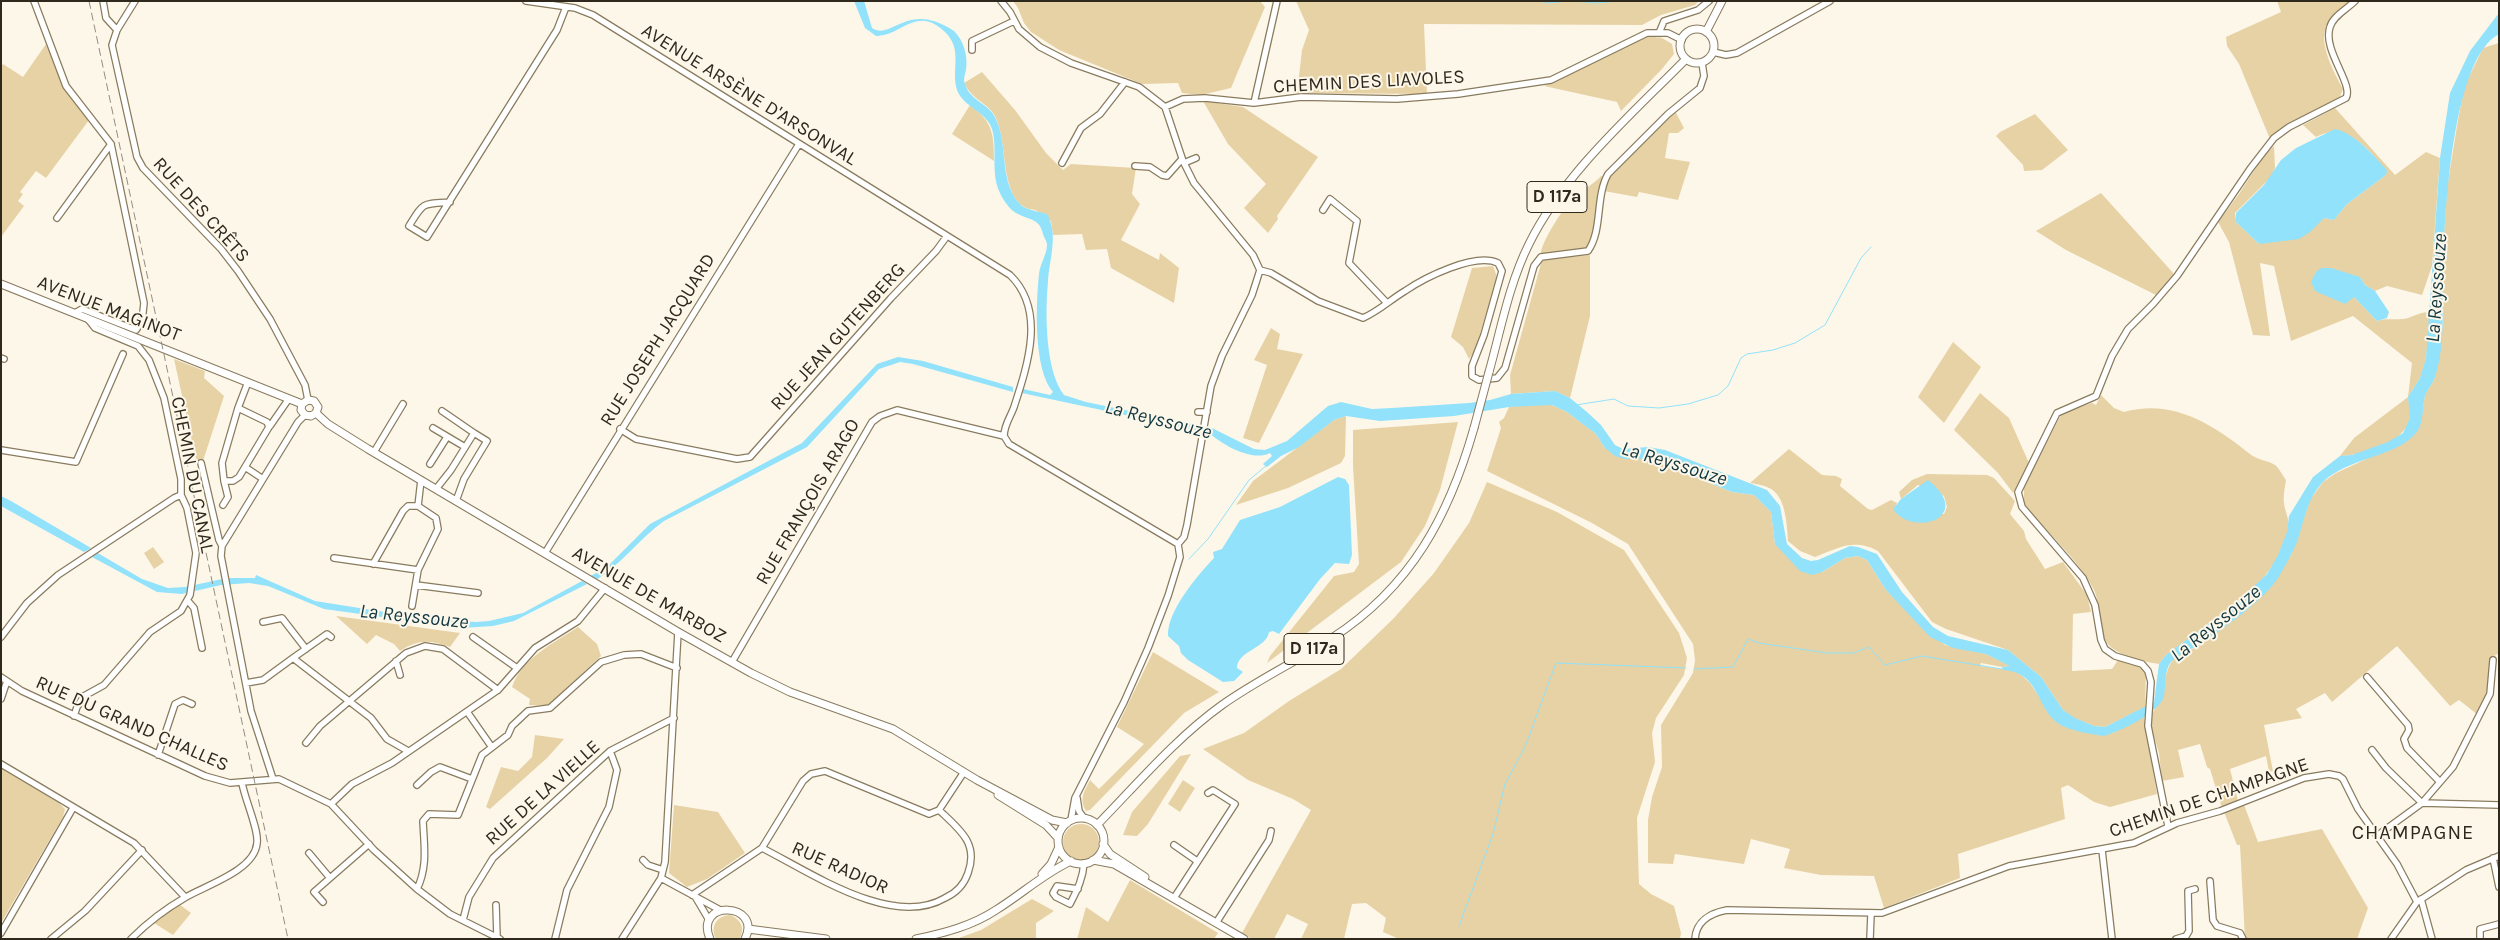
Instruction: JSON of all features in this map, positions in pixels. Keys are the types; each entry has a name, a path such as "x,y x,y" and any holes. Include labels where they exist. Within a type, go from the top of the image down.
{"main road":[{"path":"1706,32 1722,1"},
{"path":"1701,30 1706,32 1713,41 1713,52 1702,63 1690,62 1681,50 1682,40 1690,32 1701,30"},
{"name":"D 117a","path":"1097,825 1190,732 1220,706 1340,633 1388,592 1416,560 1443,516 1463,468 1520,264 1549,209 1578,170 1686,59"},
{"name":"AVENUE MAGINOT","path":"1,284 248,382"},
{"path":"248,382 288,400 305,402 317,404 316,413 311,416 305,415 302,410 305,402"},
{"name":"AVENUE DE MARBOZ","path":"316,413 339,431 374,452 732,662 790,692 893,729 977,780 1052,820 1069,822"},
{"name":"AVENUE DE MARBOZ","path":"977,780 985,788 1046,825 1058,838"},
{"path":"1037,880 1051,864 1059,847 1058,838 1069,822 1084,818 1097,825 1102,834 1103,844 1093,860"},
{"path":"1103,844 1122,862 1174,898"},
{"path":"1059,847 1070,861"},
{"path":"916,939 948,932 984,918 1037,880 1070,861 1084,863 1093,860 1114,864 1244,939"},
{"path":"710,939 708,932 709,920 720,910 726,909 739,912 744,917 748,929 745,939"},
{"path":"748,929 826,939"}],"street":[{"path":"34,1 66,86 110,144 144,303 142,321 136,330 82,309 75,313"},
{"path":"102,1 106,18 117,30 135,1"},
{"name":"AVENUE ARSÈNE D'ARSONVAL","path":"526,1 566,7 593,15 1010,275 1019,283 1030,306 1031,345 1004,436"},
{"path":"1000,1 1030,39 1053,55 1144,90 1165,107 1183,161 1203,196 1253,255 1260,270 1252,295 1215,372 1186,533 1178,544 1180,550 1178,564 1148,648 1124,702 1078,791 1069,822"},
{"path":"1254,103 1277,1"},
{"path":"1659,33 1664,21 1698,10 1708,1"},
{"path":"1713,52 1726,55 1737,52 1830,1"},
{"path":"2168,826 2147,716 2151,682 2148,671 2142,664 2115,656 2102,644 2095,605 2083,578 2022,507 2018,492 2057,413 2096,396 2112,356 2128,329 2177,276 2250,169 2274,138 2289,127 2346,98 2348,88 2336,65 2328,34 2332,22 2354,1"},
{"path":"450,202 426,203 421,206 409,226 427,237 450,202 557,30 566,7"},
{"path":"972,50 972,41 1014,21"},
{"name":"RUE DES CRÊTS","path":"117,30 112,45 140,164 220,249 255,296 305,385 305,402"},
{"name":"CHEMIN DES LIAVOLES","path":"1165,107 1182,99 1205,98 1254,103 1301,97 1420,98 1541,83 1565,75 1639,35 1668,33 1682,40"},
{"path":"1260,270 1271,273 1318,301 1363,318 1405,290 1459,265 1484,259 1498,262 1502,271 1484,335 1472,366 1472,376 1479,380 1501,375 1534,266 1541,257 1588,251 1593,241 1604,184 1608,174 1668,114 1700,88 1704,76 1702,63"},
{"path":"1062,163 1081,128 1100,114 1125,82"},
{"path":"57,218 110,144"},
{"name":"RUE JOSEPH JACQUARD","path":"545,553 620,429 799,144"},
{"path":"1135,166 1150,167 1167,176 1183,161 1196,158"},
{"path":"1323,210 1330,199 1356,221 1349,263 1387,303"},
{"name":"RUE JEAN GUTENBERG","path":"620,429 636,439 737,458 750,457 886,303 936,251 947,236"},
{"name":"CHEMIN DU CANAL","path":"85,317 96,328 138,346 149,360 164,398 181,479 181,495 186,508 196,553 189,598"},
{"path":"1,450 76,462 123,354"},
{"path":"224,505 228,497 222,463 238,408 248,382"},
{"path":"224,481 236,480 288,400"},
{"path":"374,452 403,404"},
{"path":"238,408 265,420 270,426"},
{"name":"RUE FRANÇOIS ARAGO","path":"732,662 872,422 880,416 897,410 1004,436 1009,444 1178,544"},
{"path":"442,411 487,441 464,479 456,500"},
{"path":"1198,412 1207,412"},
{"path":"273,779 252,711 221,556 222,546 298,422 305,415"},
{"path":"433,428 465,447"},
{"path":"436,489 474,433"},
{"path":"430,464 447,437"},
{"path":"201,462 218,540 222,546"},
{"path":"245,467 263,479"},
{"path":"418,506 421,480"},
{"path":"1,637 27,603 58,575 98,547 181,495"},
{"path":"373,564 408,506 418,506 436,518 438,529 418,570 412,606"},
{"path":"334,558 418,570"},
{"path":"416,585 478,593"},
{"path":"332,804 352,784 408,751 498,690 535,648 578,621 605,588"},
{"path":"189,598 194,608 202,648"},
{"path":"74,716 84,696 104,685 150,632 181,611 189,598"},
{"path":"262,622 282,618 306,649"},
{"path":"622,939 661,878 663,870 678,632"},
{"path":"246,683 263,680 327,634 331,637"},
{"path":"473,637 517,668"},
{"path":"306,743 320,726 349,703 396,660 417,648 433,646 443,649 498,690"},
{"path":"416,889 424,876 423,821 429,814 458,815 482,755 491,746 508,735 512,726 528,711 550,708 601,662 624,655 640,654 677,668"},
{"path":"293,658 349,703 371,718 387,739 408,751"},
{"path":"396,660 400,675"},
{"path":"2378,835 2422,803 2457,761 2488,698 2493,660"},
{"name":"RUE DU GRAND CHALLES","path":"1,677 22,691 205,776 230,783 273,779 286,781 332,804 369,844 416,889 440,908 498,938"},
{"path":"2367,677 2408,725 2409,730 2404,739 2407,748 2440,782"},
{"path":"1,699 7,681"},
{"path":"158,755 175,704 182,700 192,704"},
{"path":"468,712 491,746"},
{"name":"RUE DE LA VIELLE","path":"463,920 470,897 493,858 610,751 674,718"},
{"path":"2372,750 2386,768 2422,803 2499,805"},
{"path":"555,939 567,890 609,807 617,770 610,751"},
{"path":"1,764 134,843 185,897"},
{"path":"417,785 431,772 440,767 472,779"},
{"path":"694,896 762,848 803,781 817,771 825,771 930,814 939,810 964,772"},
{"name":"CHEMIN DE CHAMPAGNE","path":"1695,939 1696,929 1702,921 1714,913 1727,910 1871,914 1888,911 2009,866 2134,843 2168,826 2220,811 2304,778 2329,774 2343,779 2358,809 2378,835 2419,901 2432,939"},
{"path":"131,939 185,897 225,877 247,862 254,854 258,840 242,783"},
{"path":"1174,898 1234,804 1213,790 1208,793"},
{"path":"1078,791 1077,805 1084,818"},
{"path":"1,933 73,808"},
{"name":"RUE RADIOR","path":"762,848 856,896 892,907 936,904 955,893 966,879 972,862 970,847 963,834 939,810"},
{"path":"1216,924 1269,840 1271,831"},
{"path":"323,902 314,892 369,844"},
{"path":"1174,845 1197,861"},
{"path":"51,939 93,903 142,850"},
{"path":"2102,850 2112,939"},
{"path":"309,853 330,878"},
{"path":"2390,939 2419,901 2466,870 2496,857 2499,887"},
{"path":"643,860 648,865 663,870"},
{"path":"1078,889 1083,878 1084,863"},
{"path":"661,878 720,910"},
{"path":"2210,881 2213,920 2217,926 2240,933 2243,939"},
{"path":"2176,939 2186,936 2189,931 2188,891 2195,889"},
{"path":"694,896 709,920"},
{"path":"496,905 498,938"},
{"path":"1870,939 1871,914"},
{"path":"2480,939 2480,929 2499,924"}],"shaded area":[{"path":"1013,1 1260,1 1265,7 1231,88 1201,95 1182,93 1178,83 1142,84 1059,50 1031,32 1024,23"},
{"path":"1296,1 1699,1 1695,5 1661,15 1642,25 1424,24 1427,94 1297,93 1302,50 1309,30"},
{"path":"2277,1 2350,1 2330,20 2325,30 2325,48 2343,89 2339,99 2270,139 2239,64 2227,46 2226,37 2281,12"},
{"path":"1646,36 1662,38 1672,44 1674,54 1621,111 1617,102 1544,86"},
{"path":"2499,43 2499,653 2491,658 2489,691 2478,715 2459,700 2450,706 2397,646 2332,702 2325,693 2296,709 2302,718 2264,725 2273,771 2269,772 2266,756 2230,769 2238,801 2222,808 2200,744 2178,750 2184,777 2162,781 2159,753 2152,731 2151,714 2157,707 2161,697 2173,659 2180,653 2191,650 2262,596 2291,555 2310,500 2323,482 2336,473 2375,455 2421,421 2425,394 2434,380 2443,324 2442,264 2447,188 2464,87 2483,48"},
{"path":"46,44 59,76 89,120 46,178 36,171 20,192 23,194 18,201 24,206 1,237 1,67 3,64 23,77"},
{"path":"982,72 1015,110 1046,153 1063,170 1071,164 1136,168 1132,194 1140,204 1121,240 1159,260 1160,253 1179,268 1174,303 1111,268 1107,249 1086,250 1082,234 1053,235 1051,221 1035,210 1024,207 1016,200 1008,179 1002,139 995,116 988,107 972,94 964,83"},
{"path":"1203,101 1243,107 1318,157 1277,216 1278,219 1268,233 1244,208 1266,184 1228,144"},
{"path":"970,105 978,111 991,129 994,161 952,134"},
{"path":"2335,108 2395,175 2426,152 2440,158 2432,266 2422,295 2387,286 2375,291 2365,285 2360,277 2354,297 2377,321 2405,319 2430,312 2424,368 2409,398 2410,418 2400,435 2391,441 2371,450 2340,456 2354,438 2408,397 2412,363 2353,316 2291,341 2274,266 2260,263 2270,336 2253,335 2229,242 2218,222 2264,155 2274,146 2275,168 2271,177 2235,213 2235,221 2259,244 2324,218 2334,220 2347,204 2386,175 2374,157 2357,141 2337,133 2327,133 2316,137 2303,125"},
{"path":"1675,111 1684,128 1678,133 1669,133 1665,158 1690,162 1678,200 1639,192 1637,197 1604,191 1609,176"},
{"path":"2035,114 2068,150 2042,170 2024,171 2023,165 1996,136 2000,132"},
{"path":"1601,176 1603,177 1591,239 1584,251 1541,255 1544,243 1558,217 1573,198"},
{"path":"2101,193 2175,275 2158,296 2066,250 2036,231"},
{"path":"1590,255 1590,316 1570,398 1555,391 1511,394 1510,375 1542,260"},
{"path":"1493,266 1497,277 1475,351 1469,359 1463,347 1451,337 1472,268"},
{"path":"1271,328 1280,334 1277,349 1303,354 1259,443 1243,438 1267,365 1254,360"},
{"path":"1953,342 1981,367 1944,423 1918,397"},
{"path":"174,359 205,371 204,378 224,396 203,461 197,464"},
{"path":"1980,393 2009,418 2029,463 2013,493 1998,473 1954,430"},
{"path":"2101,395 2114,408 2124,412 2159,409 2176,411 2192,417 2222,433 2253,456 2275,465 2286,480 2284,500 2288,529 2281,550 2270,569 2239,602 2166,655 2159,664 2128,656 2112,648 2107,643 2101,629 2094,590 2087,578 2024,503 2024,487 2062,413 2092,403 2096,405"},
{"path":"1540,404 1552,405 1567,412 1595,433 1605,448 1625,459 1650,459 1732,492 1754,495 1771,512 1775,544 1822,572 1845,558 1858,556 1867,560 1886,590 1945,645 1986,654 2011,666 2002,667 1981,663 1980,666 2017,671 2030,683 2049,712 2113,733 2144,716 2157,794 2110,807 2094,802 2068,785 2061,788 2065,819 1958,854 1960,878 1884,908 1874,876 1821,875 1784,868 1790,849 1751,839 1744,864 1675,854 1673,864 1648,863 1648,820 1652,797 1662,767 1661,725 1693,673 1695,660 1693,644 1628,544 1592,523 1487,471 1501,428 1499,422 1504,418 1509,407"},
{"path":"1346,416 1345,456 1341,463 1288,488 1236,505 1253,481 1334,420"},
{"path":"1458,422 1440,490 1425,526 1401,562 1267,663 1270,656 1334,576 1354,572 1359,564 1353,466 1353,430"},
{"path":"1789,449 1822,475 1836,476 1842,479 1840,486 1868,509 1872,510 1891,500 1897,503 1894,509 1944,514 1947,507 1944,496 1918,485 1901,499 1899,492 1912,480 1927,474 1987,475 1994,478 2015,501 2010,514 2024,531 2026,539 2045,569 2063,562 2087,595 2091,612 2073,614 2072,671 2112,669 2118,660 2138,666 2146,672 2145,707 2105,727 2094,726 2074,718 2063,710 2041,677 2008,650 1946,629 1932,622 1878,551 1861,545 1853,545 1815,557 1800,551 1788,541 1784,512 1779,497 1769,488 1750,483"},
{"path":"1487,482 1557,512 1624,550 1679,633 1687,658 1684,675 1656,718 1652,733 1655,762 1637,818 1639,884 1651,894 1674,906 1681,933 1680,939 1399,939 1383,932 1386,918 1366,903 1352,904 1344,939 1301,939 1308,924 1287,914 1274,939 1252,939 1242,933 1311,810 1293,799 1248,780 1203,749 1244,733 1289,701 1341,669 1393,619 1434,573 1469,523"},
{"path":"153,547 164,562 154,569 144,553"},
{"path":"336,616 460,633 450,647 425,642 413,644 400,651 394,644 376,635 367,644"},
{"path":"578,627 597,644 601,656 547,706 529,705 530,699 512,687 517,677 531,659"},
{"path":"1153,652 1219,692 1184,713 1090,810 1086,811 1083,799 1090,780 1099,789 1144,744 1117,727"},
{"path":"535,735 564,739 547,758 490,809 486,807 501,767 518,771 532,757"},
{"path":"1191,754 1148,824 1137,836 1123,835 1132,812 1180,756"},
{"path":"1,768 59,803 65,809 63,817 1,923"},
{"path":"1183,780 1195,788 1180,812 1168,804"},
{"path":"2243,802 2258,842 2322,829 2368,908 2357,939 2245,939 2240,845 2237,845 2224,812"},
{"path":"674,805 718,812 745,853 707,879 687,887 669,873"},
{"path":"1081,824 1094,829 1099,842 1094,855 1081,860 1068,855 1063,842 1068,829"},
{"path":"1130,880 1218,933 1214,939 1077,939 1086,907 1108,922"},
{"path":"1032,899 1054,911 1036,923 1036,939 956,939 981,930"},
{"path":"179,904 191,913 173,935 154,923"},
{"path":"730,915 741,924 740,938 716,939 714,926 721,917"}],"water":[{"name":"La Reyssouze","path":"854,1 864,1 872,28 880,31 912,20 924,19 954,31 960,39 966,59 964,82 967,90 988,108 995,117 1002,139 1010,187 1022,206 1047,214 1051,222 1053,239 1047,294 1048,341 1053,371 1064,395 1086,402 1212,428 1254,449 1265,450 1287,441 1328,406 1341,402 1372,409 1392,408 1469,403 1511,394 1555,391 1570,398 1587,412 1601,425 1615,445 1623,449 1648,447 1665,450 1767,490 1780,506 1787,544 1802,558 1811,561 1818,560 1850,546 1877,554 1902,592 1933,627 1948,636 2008,650 2041,677 2063,710 2075,718 2094,726 2105,727 2154,702 2159,664 2166,655 2235,604 2267,574 2278,555 2287,532 2289,516 2313,477 2340,456 2352,455 2388,442 2403,433 2410,418 2408,397 2420,378 2426,358 2440,158 2450,93 2470,51 2499,13 2499,34 2483,49 2471,73 2461,104 2454,139 2446,210 2441,349 2435,377 2425,396 2418,430 2407,442 2344,468 2322,483 2313,496 2291,554 2271,587 2226,626 2171,662 2166,673 2164,696 2155,709 2129,726 2104,736 2075,730 2059,724 2045,709 2031,683 2015,672 2003,670 2002,667 2010,666 1986,654 1953,648 1930,637 1886,590 1867,560 1858,556 1845,558 1822,572 1812,575 1800,571 1775,544 1771,512 1754,495 1732,492 1650,459 1625,459 1615,456 1605,448 1595,433 1567,412 1552,405 1509,407 1454,416 1380,421 1346,416 1334,420 1299,447 1281,456 1267,467 1263,464 1272,456 1270,453 1263,455 1246,454 1230,447 1209,433 1022,393 1023,389 1050,395 1053,392 1042,368 1037,335 1039,274 1047,245 1041,228 1035,221 1013,211 1001,195 995,178 994,137 992,129 985,118 964,101 957,90 955,81 956,56 951,40 946,33 928,21 920,21 913,22 884,35 876,36 865,28"},
{"path":"2335,129 2350,135 2364,146 2387,170 2386,175 2347,204 2334,220 2324,218 2310,232 2299,239 2259,244 2235,221 2236,213 2264,185 2281,160 2296,148"},
{"path":"2321,268 2331,268 2360,277 2365,285 2375,291 2389,312 2387,318 2377,321 2354,297 2345,304 2315,291 2311,282 2316,272"},
{"path":"898,357 923,361 1013,387 1013,392 913,364 900,362 879,369 807,447 664,521 605,574 596,580 589,577 608,566 650,524 802,443 877,364"},
{"path":"1338,477 1345,479 1349,485 1352,555 1349,564 1335,563 1320,579 1279,634 1273,631 1269,632 1263,642 1242,657 1238,662 1237,668 1243,672 1234,681 1223,682 1188,660 1181,653 1179,646 1168,636 1169,626 1172,616 1184,594 1214,558 1213,552 1222,549 1240,520 1280,507"},
{"path":"1928,480 1941,493 1945,505 1943,514 1936,520 1925,523 1913,522 1902,518 1893,509 1901,499"},
{"path":"1,496 91,548 84,552 1,506"},
{"name":"La Reyssouze","path":"96,552 142,579 168,588 185,587 227,578 255,578 256,575 315,601 429,619 489,621 523,613 582,581 587,584 514,621 493,626 462,628 324,609 268,586 249,583 221,585 182,594 157,592 92,557"}],"waterway":[{"path":"1539,1 1549,3 1567,1"},
{"path":"1573,1 1597,3 1618,1"},
{"path":"1576,405 1614,399 1628,406 1659,408 1688,404 1718,395 1728,386 1741,358 1747,354 1773,350 1795,343 1825,325 1861,258 1871,247"},
{"path":"1189,559 1208,539 1249,480 1266,466"},
{"path":"1694,669 1733,667 1748,639 1759,643 1827,653 1853,653 1869,647 1885,665 1922,656 2002,669"},
{"path":"1459,926 1493,834 1505,784 1525,747 1556,663 1686,668"}],"railway":[{"path":"89,1 288,939"}],"district":[{"name":"CHAMPAGNE","path":"2413,833"}]}
